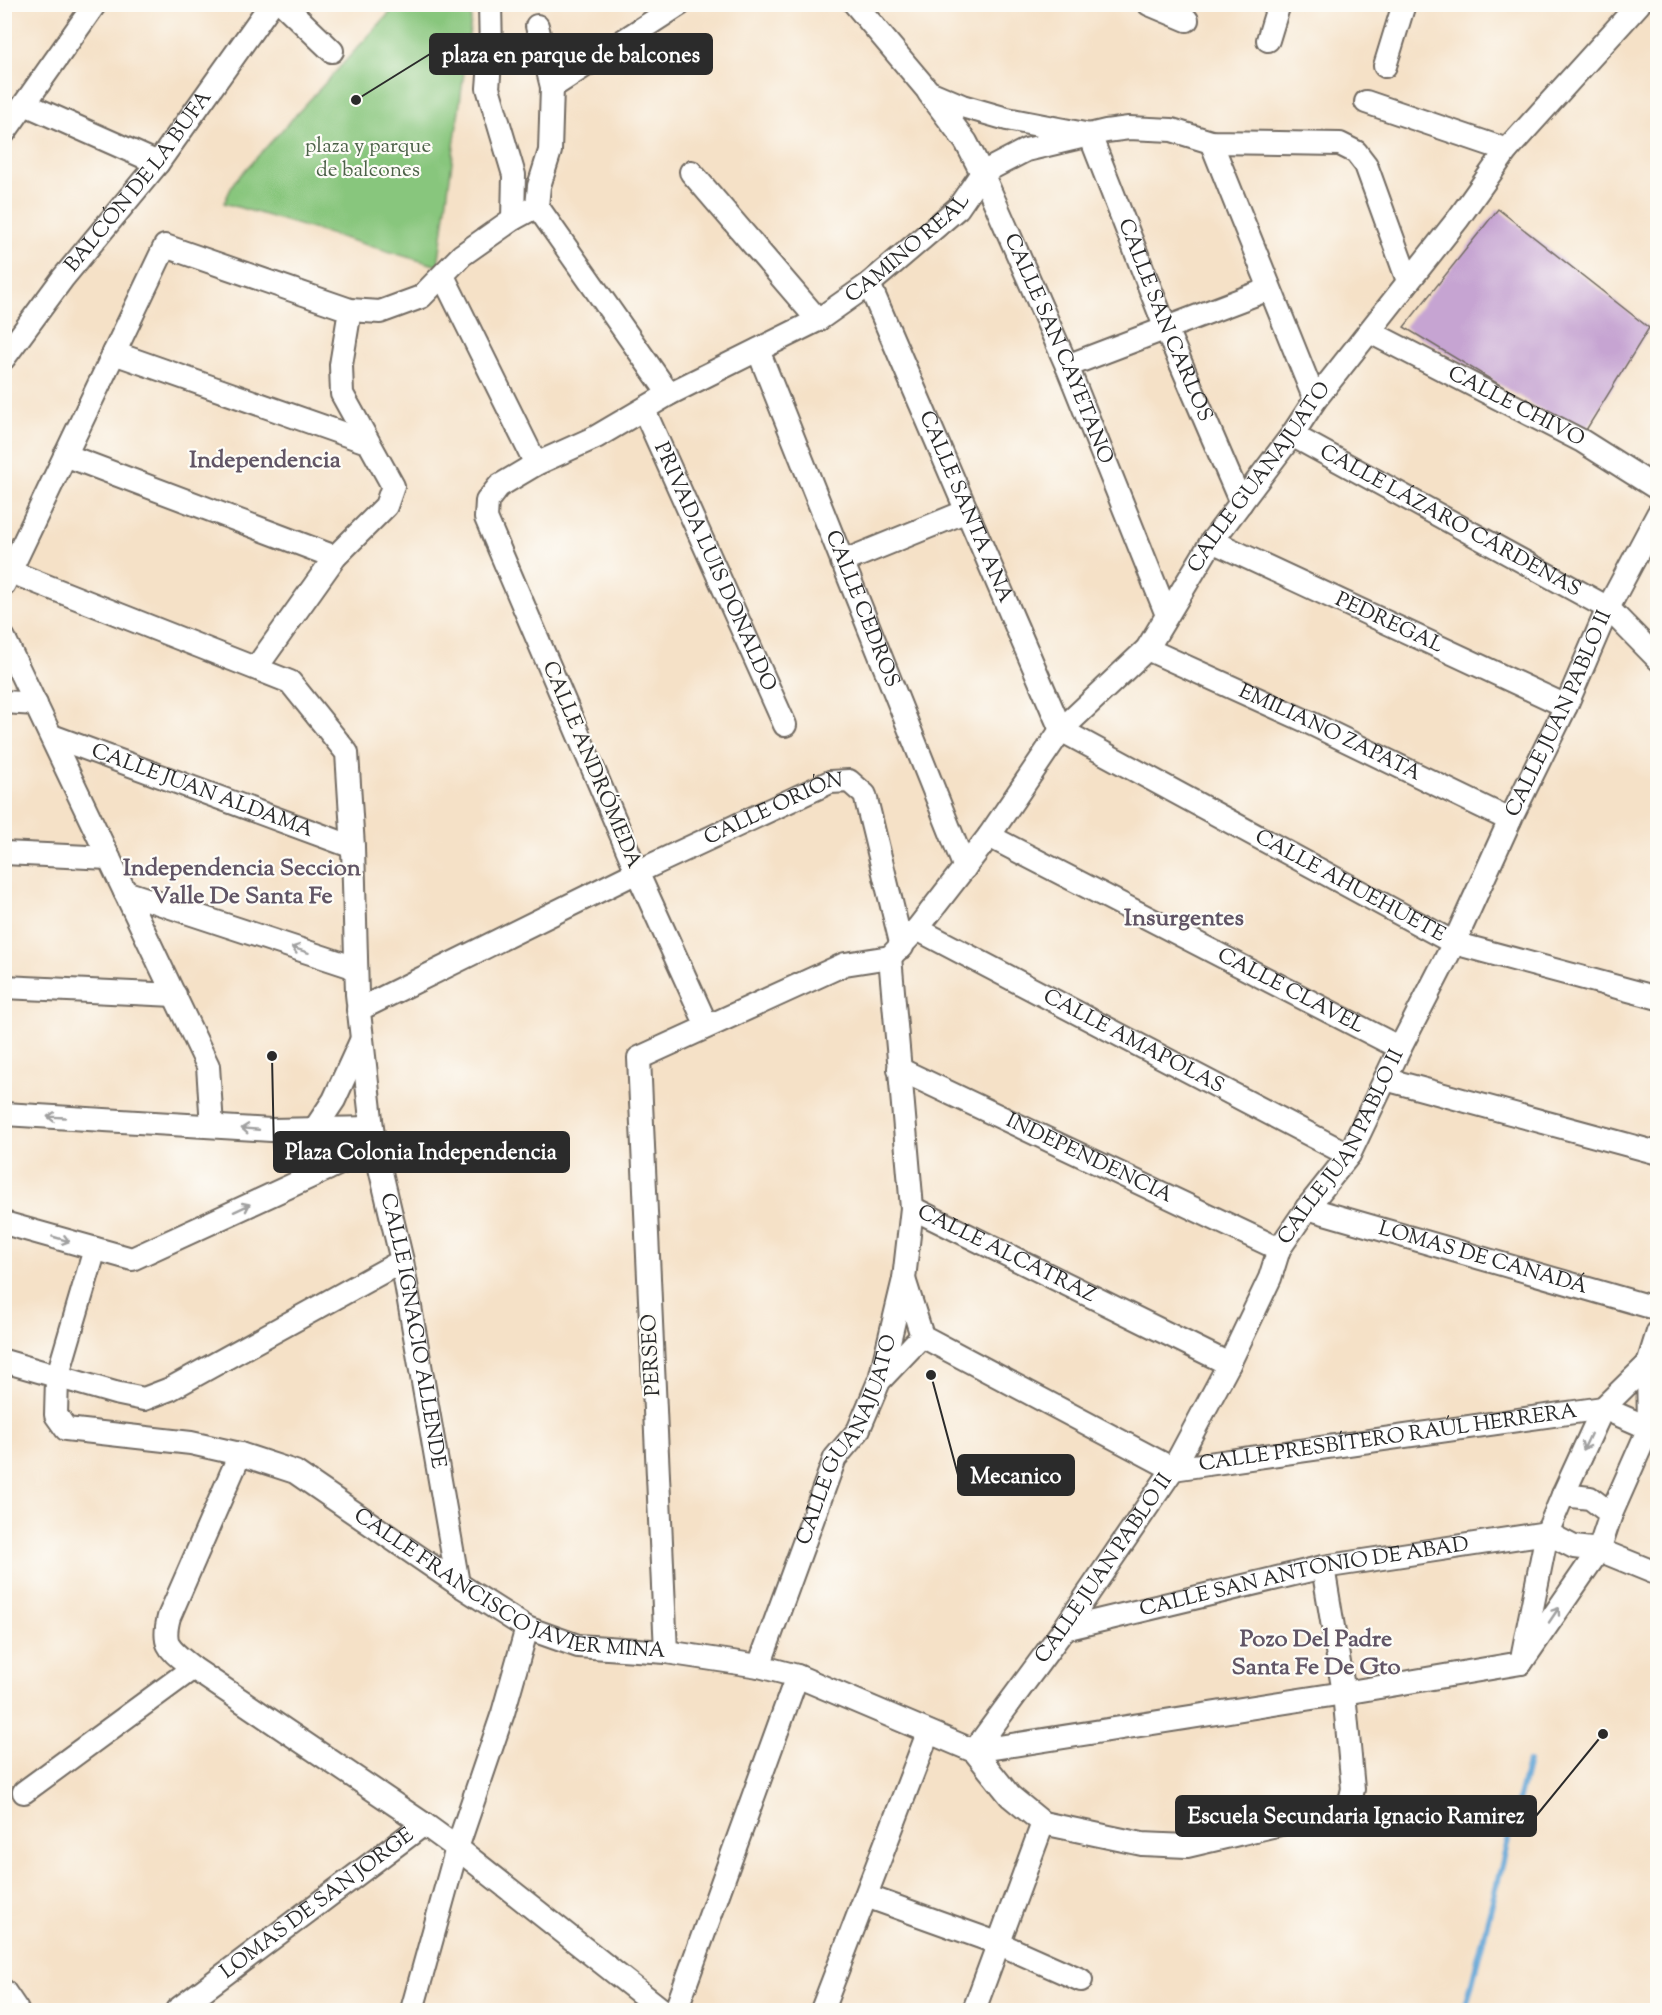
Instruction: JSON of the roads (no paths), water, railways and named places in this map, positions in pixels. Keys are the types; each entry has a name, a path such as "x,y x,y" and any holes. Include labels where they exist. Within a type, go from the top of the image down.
{"street":[{"path":"4,133 95,4"},
{"name":"BALCÓN DE LA BUFA","path":"4,358 63,278 158,163 272,4"},
{"path":"283,4 332,51"},
{"path":"490,4 488,11 491,51 488,88 514,175 513,219"},
{"path":"552,87 680,4"},
{"name":"CALLE SAN CAYETANO","path":"855,4 966,142 982,173 1067,366 1167,615"},
{"path":"1268,40 1279,4"},
{"path":"1385,66 1404,4"},
{"name":"CALLE GUANAJUATO","path":"896,952 917,929 989,836 1061,730 1147,650 1212,541 1292,435 1315,400 1458,219 1507,150 1638,4"},
{"path":"1149,5 1187,20"},
{"path":"537,26 552,87 550,151 539,186 537,206 669,394"},
{"name":"CALLE SAN CAYETANO","path":"928,92 962,106 1007,119 1090,135"},
{"path":"1366,102 1507,150"},
{"path":"25,104 158,163"},
{"name":"CAMINO REAL","path":"487,501 499,486 536,464 596,437 669,394 818,320 869,284 958,208 982,173 1026,150 1129,128 1172,130 1211,142 1341,144 1356,152 1366,165 1408,281"},
{"name":"CALLE SAN CARLOS","path":"1090,135 1166,329 1241,503"},
{"path":"1211,142 1315,400"},
{"path":"691,172 818,320"},
{"path":"350,310 341,365 342,394 393,486 386,506 335,557 256,668 8,578 165,246 350,310 380,312 421,297 462,255 513,219 537,206"},
{"path":"443,276 536,464"},
{"name":"CALLE SANTA ANA","path":"869,284 1061,730"},
{"path":"1067,366 1269,289"},
{"name":"CALLE CHIVO","path":"1370,332 1582,441 1658,489"},
{"name":"CALLE CEDROS","path":"758,350 965,868"},
{"path":"114,353 367,442"},
{"name":"PRIVADA LUIS DONALDO","path":"644,410 785,725"},
{"name":"CALLE LÁZARO CÁRDENAS","path":"1292,435 1608,608 1658,659"},
{"path":"65,454 335,557"},
{"name":"CALLE ANDRÓMEDA","path":"487,501 486,518 637,872 707,1026"},
{"path":"842,562 967,511"},
{"name":"CALLE JUAN PABLO II","path":"974,1751 1064,1629 1173,1468 1229,1364 1270,1278 1279,1249 1307,1208 1349,1155 1454,943 1510,820 1566,706 1608,608 1658,514"},
{"name":"PEDREGAL","path":"1212,541 1566,706"},
{"path":"4,638 208,1066 212,1126"},
{"name":"EMILIANO ZAPATA","path":"1147,650 1306,721 1510,820"},
{"name":"CALLE IGNACIO ALLENDE","path":"256,668 290,682 347,753 353,847 358,1010 373,1138 402,1261 458,1584"},
{"path":"4,702 36,704"},
{"name":"CALLE AHUEHUETE","path":"1061,730 1454,943 1658,998"},
{"name":"CALLE JUAN ALDAMA","path":"52,736 353,847"},
{"name":"CALLE ORIÓN","path":"358,1010 637,872 830,782 849,782 865,795 896,952"},
{"name":"CALLE CLAVEL","path":"989,836 1400,1048"},
{"path":"4,853 109,858"},
{"path":"125,892 356,968"},
{"name":"CALLE AMAPOLAS","path":"917,929 1349,1155"},
{"path":"707,1026 844,964 896,952"},
{"name":"CALLE ALCATRAZ","path":"896,952 898,1069 912,1208 1229,1364"},
{"path":"4,987 174,994"},
{"name":"PERSEO","path":"666,1652 639,1058 707,1026"},
{"path":"314,1130 334,1100 362,1040"},
{"name":"INDEPENDENCIA","path":"898,1069 1279,1249"},
{"path":"1385,1079 1658,1153"},
{"path":"4,1114 271,1130 314,1130 373,1138"},
{"path":"314,1130 327,1169"},
{"path":"4,1223 132,1259 327,1169 373,1138"},
{"name":"CALLE GUANAJUATO","path":"759,1666 835,1458 858,1431 880,1379 904,1279 912,1208"},
{"name":"LOMAS DE CANADÁ","path":"1307,1208 1658,1309"},
{"path":"57,1378 95,1249"},
{"path":"4,1361 57,1378 144,1399 170,1389 402,1261"},
{"path":"904,1279 922,1336 1173,1468"},
{"path":"1323,1567 1344,1693 1353,1790 1350,1801 1340,1810 1186,1846 1142,1844 1043,1823 1010,1796 974,1751 1344,1693 1521,1663 1599,1550 1611,1514 1653,1430 1648,1364 1658,1332"},
{"path":"880,1379 922,1336"},
{"path":"1521,1663 1547,1533 1563,1495 1603,1408 1648,1364"},
{"name":"CALLE FRANCISCO JAVIER MINA","path":"57,1378 56,1415 66,1429 191,1443 240,1454 295,1472 458,1584 527,1628 578,1646 666,1652 759,1666 797,1677 974,1751"},
{"path":"1603,1408 1653,1430"},
{"name":"CALLE PRESBÍTERO RAÚL HERRERA","path":"1173,1468 1603,1408"},
{"path":"240,1454 168,1617 164,1635 171,1650 193,1668 424,1824"},
{"path":"1563,1495 1590,1498 1611,1514"},
{"path":"1547,1533 1574,1547 1599,1550 1658,1574"},
{"name":"CALLE SAN ANTONIO DE ABAD","path":"1064,1629 1323,1567 1547,1533"},
{"path":"412,2010 457,1848 503,1713 527,1628"},
{"path":"24,1792 193,1668"},
{"path":"676,2010 797,1677"},
{"path":"822,2010 928,1733"},
{"path":"974,2010 1043,1823"},
{"name":"LOMAS DE SAN JORGE","path":"177,2010 424,1824 662,2010"},
{"path":"867,1896 1000,1944 1081,1980"},
{"path":"4,1991 17,2010"}],"waterway":[{"path":"1465,2010 1528,1762"}],"place":[{"name":"plaza en parque de balcones","path":"356,100"},
{"name":"Plaza Colonia Independencia","path":"272,1056"},
{"name":"Mecanico","path":"931,1375"},
{"name":"Escuela Secundaria Ignacio Ramirez","path":"1603,1734"}],"district":[{"name":"Independencia","path":"265,461"},
{"name":"Independencia Seccion Valle De Santa Fe","path":"242,883"},
{"name":"Insurgentes","path":"1184,919"},
{"name":"Pozo Del Padre Santa Fe De Gto","path":"1316,1654"}],"park label":[{"name":"plaza y parque de balcones","path":"368,159"}]}
